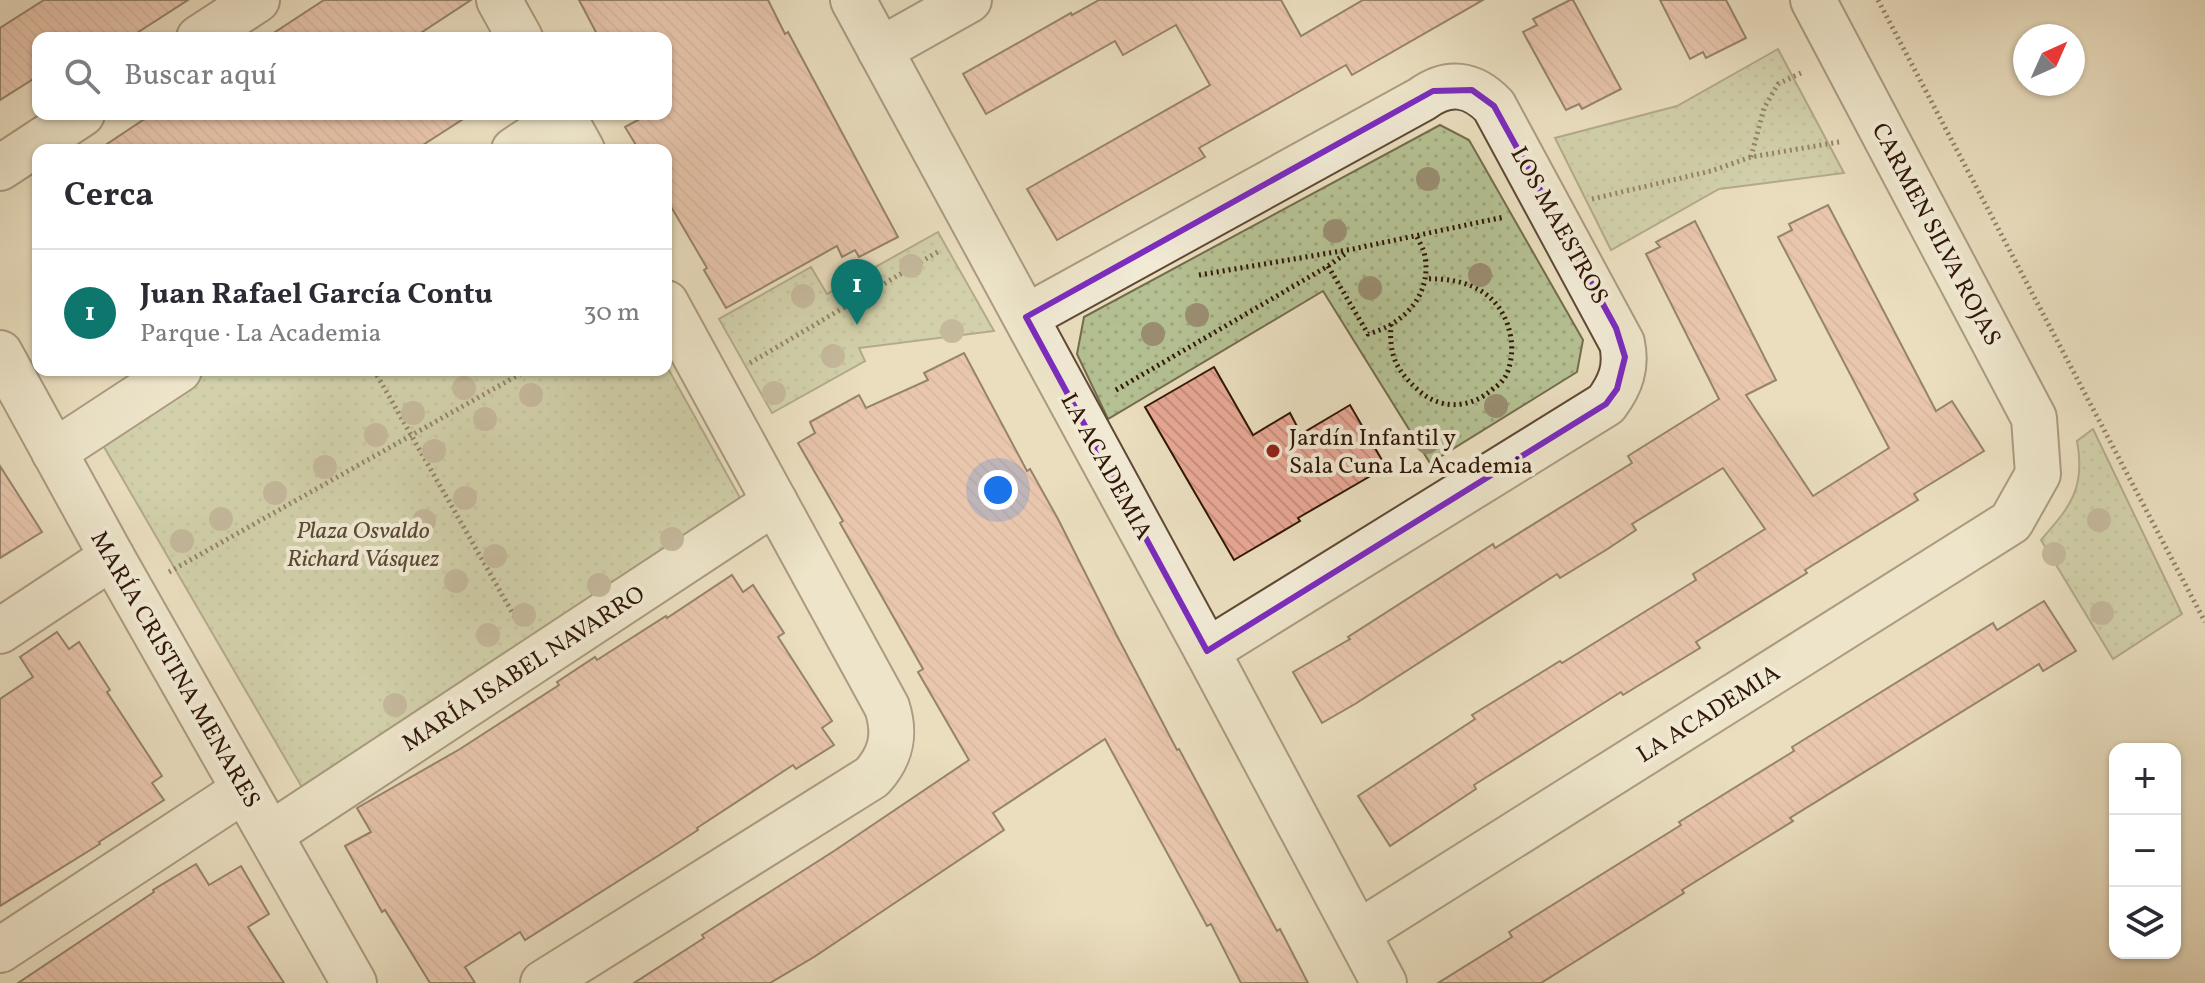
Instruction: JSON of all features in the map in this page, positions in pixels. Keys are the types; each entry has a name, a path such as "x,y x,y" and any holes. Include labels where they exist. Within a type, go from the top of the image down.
{"street":[{"path":"208,32 257,0"},
{"path":"499,0 517,32"},
{"name":"LA ACADEMIA","path":"853,0 1384,983"},
{"path":"880,50 969,0"},
{"name":"CARMEN SILVA ROJAS","path":"1813,0 2034,418 2038,474"},
{"name":"LOS MAESTROS","path":"1026,317 1433,91 1445,88 1458,86 1472,90 1494,106 1551,207 1622,343 1624,372 1606,404 1207,651"},
{"path":"36,144 73,120"},
{"path":"529,144 570,127"},
{"path":"0,168 32,147"},
{"path":"543,983 872,777 889,753 892,738 892,722 887,707 672,314"},
{"name":"MARÍA CRISTINA MENARES","path":"0,353 12,398 54,452 354,983"},
{"path":"54,452 170,376"},
{"name":"LA ACADEMIA","path":"1358,933 2011,522 2038,474"},
{"name":"MARÍA ISABEL NAVARRO","path":"271,834 775,502"},
{"path":"0,631 123,575"},
{"path":"0,950 244,790"}],"path":[{"path":"1878,0 2205,622"},
{"path":"1751,157 1764,108 1778,84 1840,50"},
{"path":"1198,275 1353,249 1711,171 1751,157 1883,132"},
{"path":"711,386 978,229"},
{"path":"1328,266 1368,334 1380,330 1403,317 1420,298 1425,279 1424,253 1416,234"},
{"path":"1078,412 1353,249"},
{"path":"1391,324 1390,346 1396,363 1408,381 1439,404 1465,405 1488,394 1504,379 1513,350 1509,324 1493,299 1469,284 1445,278 1425,279"},
{"path":"377,376 538,657"},
{"path":"123,575 515,376"}],"highlighted area":[{"path":"1472,90 1494,106 1616,328 1625,357 1617,389 1606,404 1207,651 1026,317 1433,91"}],"green space":[{"path":"1778,49 1844,173 1719,189 1611,250 1555,138 1677,106"},
{"path":"1440,125 1469,140 1583,340 1577,372 1430,463 1323,291 1108,419 1077,354 1084,317"},
{"path":"938,232 994,331 859,348 865,361 772,413 719,319 811,267 827,294"},
{"name":"Plaza Osvaldo Richard Vásquez","path":"201,376 672,376 744,505 303,789 100,440"},
{"path":"2093,429 2182,614 2113,659 2041,540 2068,507 2079,472 2077,441"}],"building":[{"path":"44,0 188,0 138,32 32,32 32,80 0,100 0,28"},
{"path":"324,0 471,0 422,32 275,32"},
{"path":"579,0 768,0 898,237 859,257 855,250 842,257 837,246 726,308 672,208 672,144 635,144 625,127 638,120 672,120 672,32 596,32"},
{"path":"1099,0 1281,0 1301,36 1363,0 1483,0 1352,75 1346,65 1199,148 1205,157 1057,240 1027,189 1210,85 1176,25 1123,55 1115,41 986,114 963,74"},
{"path":"1573,0 1621,89 1582,109 1579,104 1566,110 1523,32 1537,25 1533,19"},
{"path":"1660,0 1726,0 1746,38 1706,58 1703,52 1690,59"},
{"path":"143,120 462,120 424,144 107,144"},
{"path":"1828,205 1936,411 1952,401 1984,451 1914,494 1918,500 1696,642 1700,648 1623,695 1621,692 1474,785 1476,789 1390,846 1358,796 1475,719 1472,715 1696,580 1693,574 1765,529 1723,468 1632,524 1636,530 1606,550 1560,578 1557,574 1322,723 1293,672 1350,639 1348,637 1493,544 1495,548 1632,463 1628,456 1719,399 1646,254 1660,247 1656,242 1695,221 1776,380 1746,395 1813,496 1889,448 1778,237 1792,230 1789,224"},
{"path":"964,353 1027,471 1030,469 1058,519 1177,750 1308,983 1241,983 1211,924 1207,926 1105,739 993,813 1004,830 770,983 634,983 969,760 918,672 923,669 798,443 815,433 810,422 859,395 866,408 928,380 924,373"},
{"name":"Jardín Infantil y Sala Cuna La Academia","path":"1214,367 1253,435 1290,413 1301,434 1350,405 1386,467 1298,518 1300,521 1234,560 1145,407"},
{"path":"0,466 42,532 0,558"},
{"path":"732,575 743,592 753,585 784,633 778,637 832,721 822,728 834,745 796,769 793,765 698,830 525,940 520,932 465,967 475,983 430,983 385,910 382,912 345,846 371,832 357,808 460,749 559,685 557,682 595,657 597,660"},
{"path":"2044,601 2076,651 2043,671 2039,664 1790,818 1793,821 1541,983 1438,983 1512,937 1509,932 1794,751 1792,747 1993,623 1997,630"},
{"path":"57,632 69,649 79,642 110,690 107,692 162,776 152,783 164,800 0,906 0,699 33,677 20,657"},
{"path":"196,864 209,885 241,866 269,914 248,927 284,983 18,983 153,890"}],"place":[{"name":"Juan Rafael García Contu","path":"857,325"},
{"name":"Jardín Infantil y Sala Cuna La Academia","path":"1273,451"}]}
